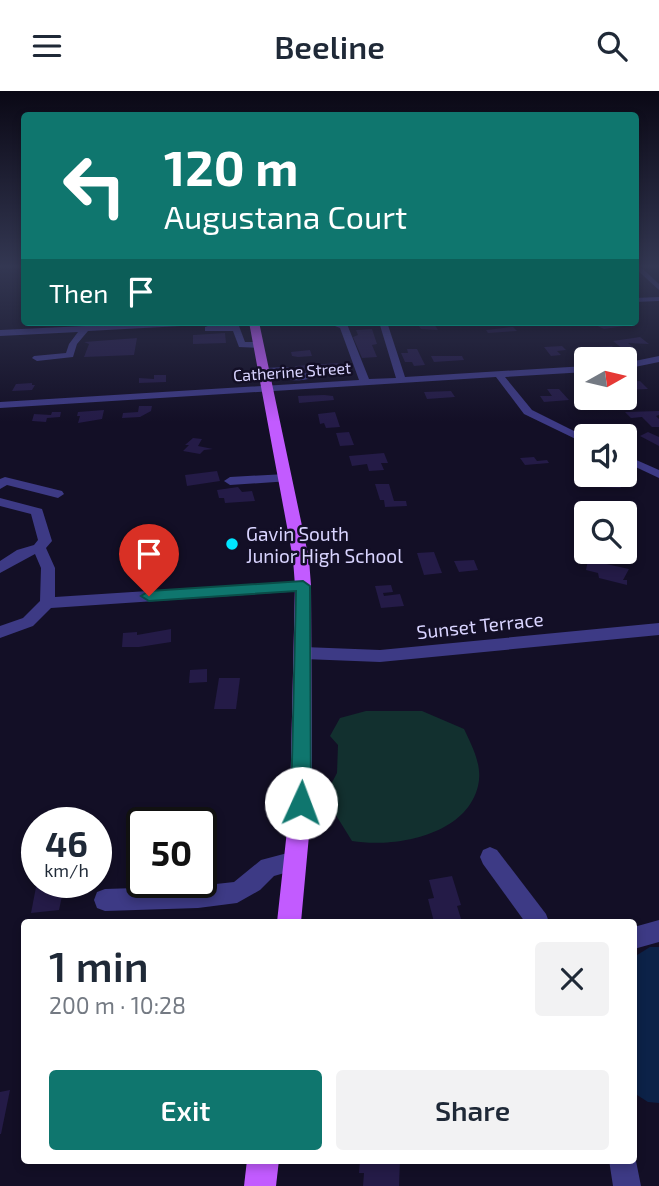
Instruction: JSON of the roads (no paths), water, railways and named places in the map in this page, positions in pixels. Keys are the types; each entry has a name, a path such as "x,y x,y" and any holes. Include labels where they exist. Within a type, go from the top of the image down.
{"main road":[{"path":"255,326 301,559 303,586 301,803 289,919"},
{"path":"260,1186 263,1164"}],"street":[{"path":"23,332 25,326"},
{"path":"0,333 138,326"},
{"path":"200,326 236,328 242,345 259,345"},
{"path":"345,326 365,383"},
{"path":"384,326 401,380"},
{"path":"118,327 115,337 126,336"},
{"path":"37,358 70,355 73,344 85,329"},
{"path":"637,364 659,359"},
{"path":"267,380 288,370 290,377 311,376 315,386"},
{"name":"Catherine Street","path":"0,405 267,380 315,386 574,370"},
{"path":"498,374 528,412 574,435"},
{"path":"637,464 659,474"},
{"path":"230,481 286,478"},
{"path":"0,485 5,481 58,494 37,512"},
{"path":"0,502 37,512"},
{"path":"0,568 22,553 39,548 45,541 37,512"},
{"path":"39,548 48,568 47,603"},
{"path":"0,632 28,621 47,603 303,586"},
{"name":"Sunset Terrace","path":"304,653 380,656 659,629"},
{"path":"490,857 536,919"},
{"path":"105,900 198,897 237,892 252,883 268,867 295,860"},
{"path":"637,937 659,932"},
{"path":"624,1164 627,1186"}],"water":[{"path":"650,947 659,947 659,1103 648,1102 637,1095 637,955"}],"place":[{"name":"Gavin South Junior High School","path":"232,544"}]}
